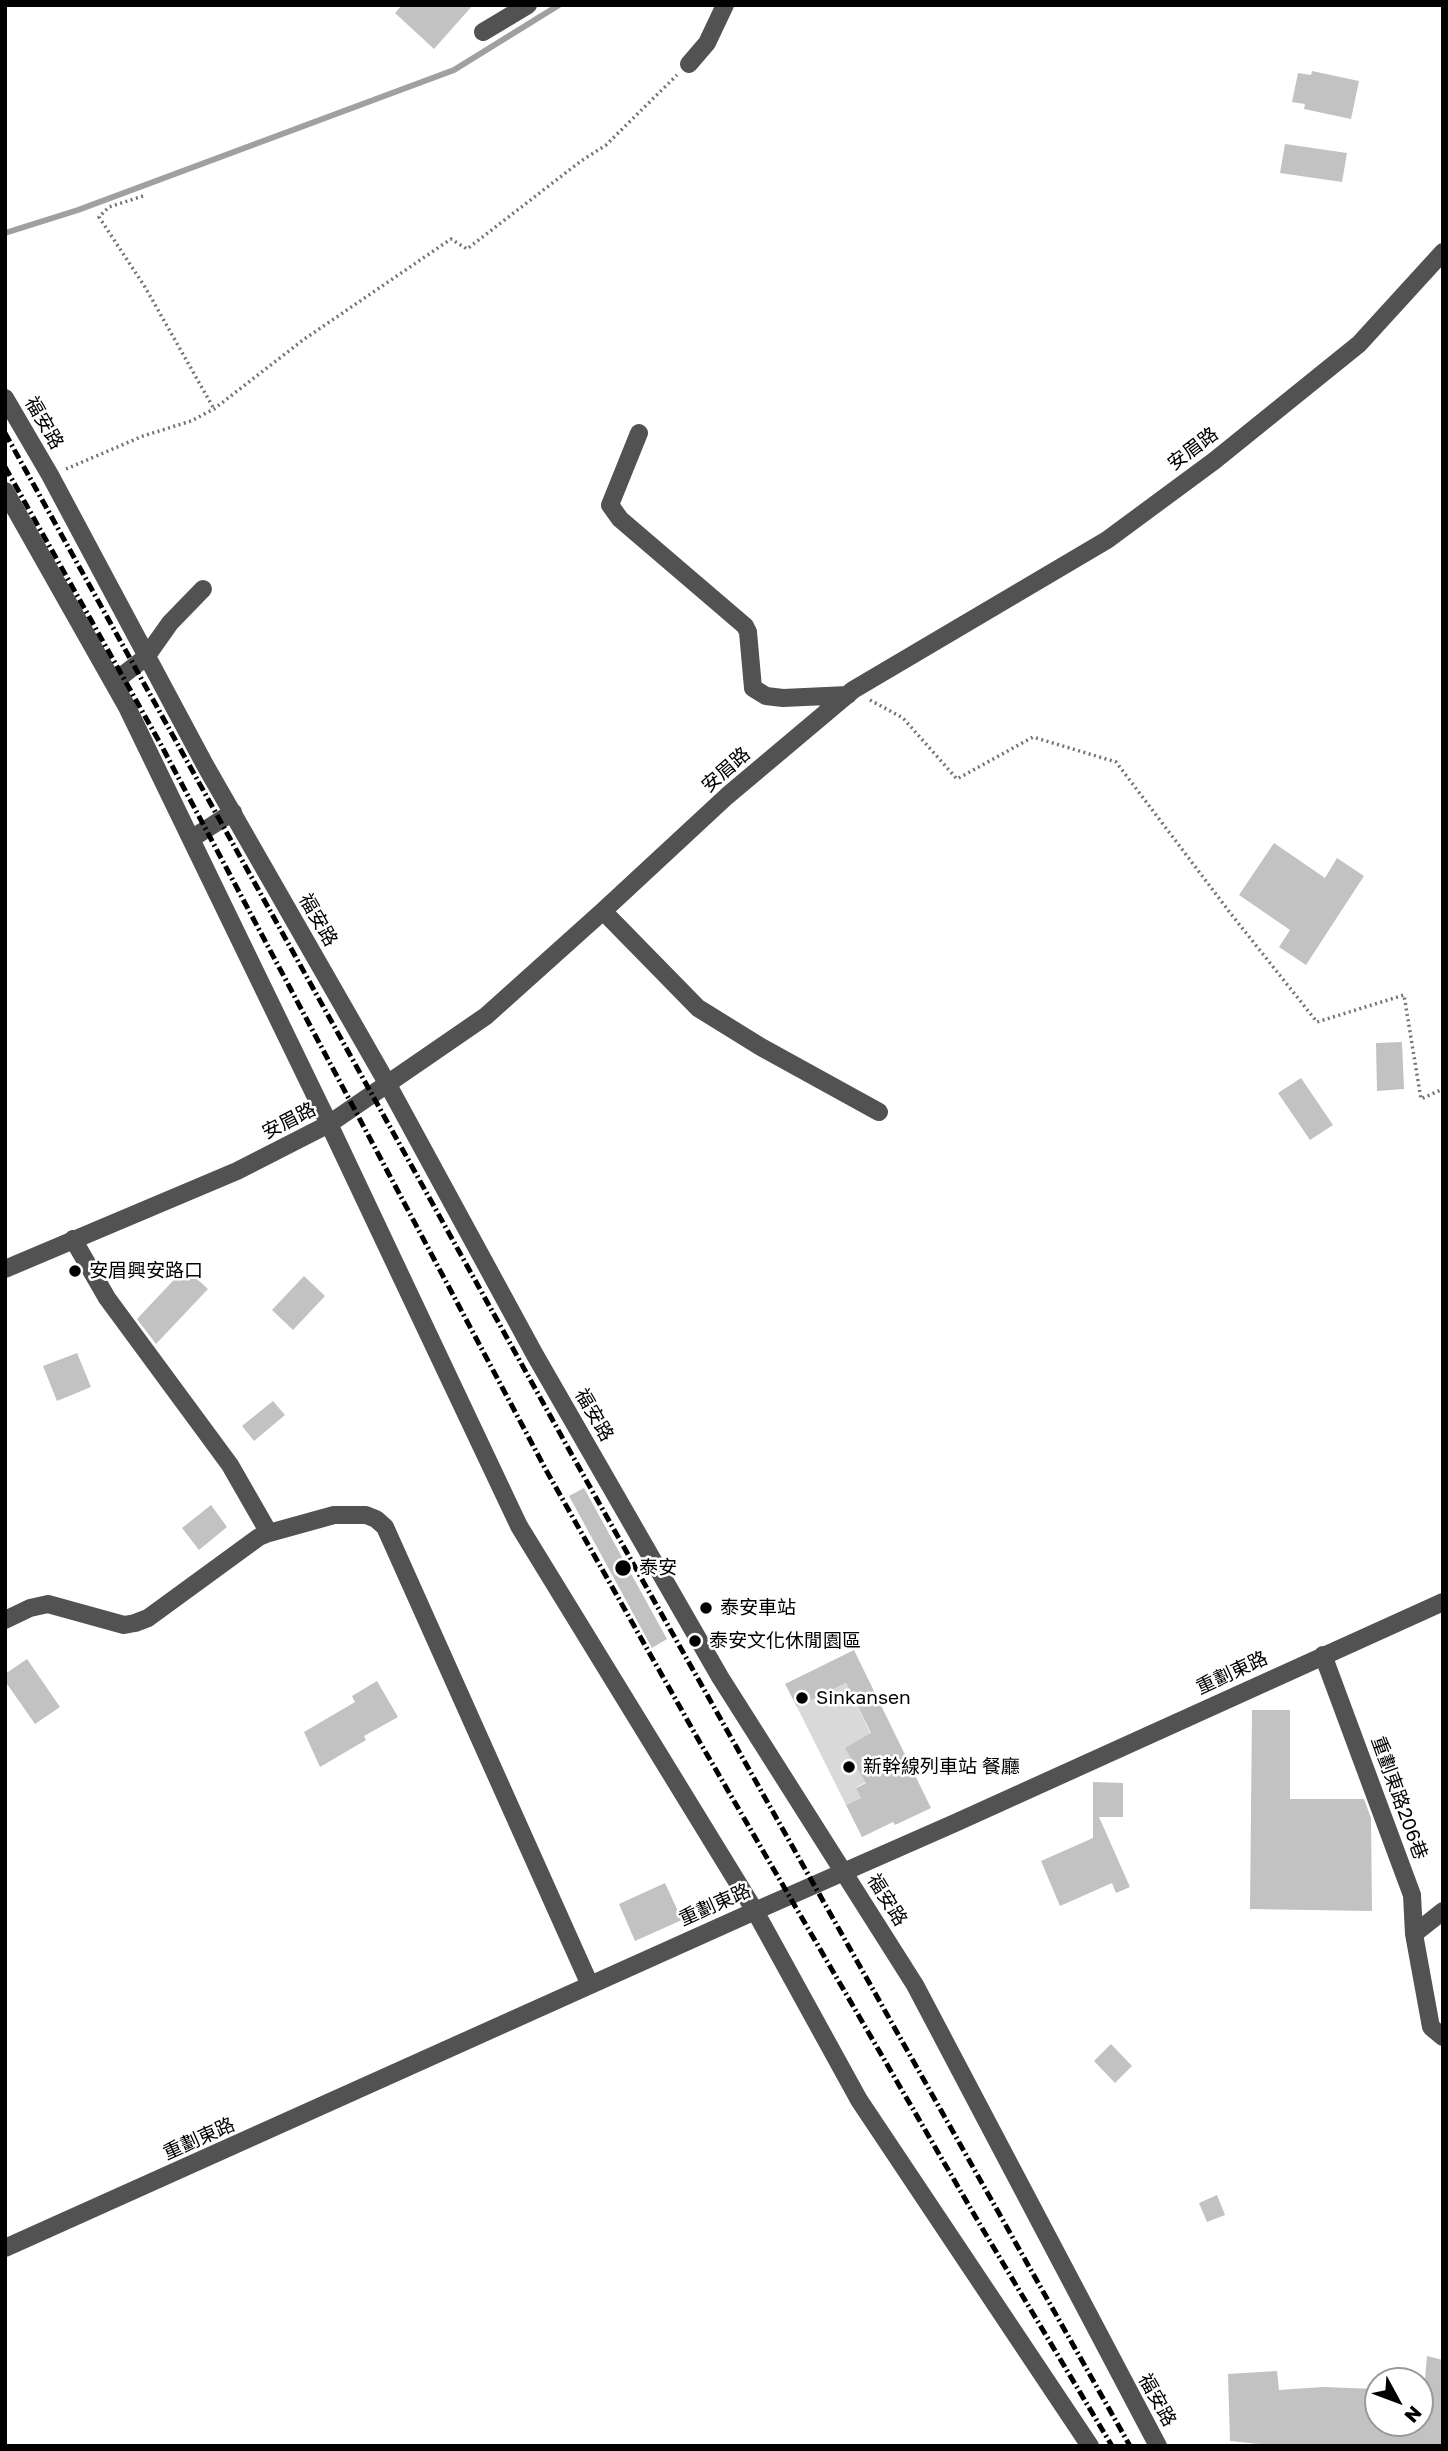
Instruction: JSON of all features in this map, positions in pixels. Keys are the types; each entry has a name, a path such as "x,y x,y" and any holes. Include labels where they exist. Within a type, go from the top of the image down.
{"street":[{"path":"483,32 528,5"},
{"path":"689,64 707,43 725,5"},
{"name":"安眉路","path":"5,1269 237,1171 329,1124 486,1016 727,796 851,692 1107,540 1214,461 1359,344 1443,252"},
{"name":"福安路","path":"5,398 50,475 146,657 387,1083 535,1355 707,1653 915,1985 1158,2446"},
{"path":"639,433 610,505 620,519 744,626 748,632 752,688 766,696 783,698 851,692"},
{"path":"5,491 114,682 329,1124 519,1526 755,1910 859,2100 1090,2446"},
{"path":"114,682 146,657 170,623 203,589"},
{"path":"191,839 233,812"},
{"path":"603,911 698,1008 761,1047 879,1112"},
{"path":"73,1239 107,1298 230,1465 269,1533"},
{"path":"5,1620 30,1608 48,1604 124,1625 135,1623 148,1618 259,1537 334,1515 366,1515 376,1519 385,1527 590,1985"},
{"name":"重劃東路","path":"5,2248 1443,1602"},
{"name":"重劃東路206巷","path":"1323,1655 1412,1895 1414,1934 1432,2027 1443,2037"},
{"path":"1414,1934 1443,1912"}],"path":[{"path":"50,475 143,436 191,421 214,409 303,341 451,239 467,249 561,176 606,145 689,64"},
{"path":"143,196 109,207 99,217 145,287 214,409"},
{"path":"851,692 903,718 957,779 1033,737 1116,762 1317,1022 1404,995 1421,1099 1443,1089"}],"shaded area":[{"path":"846,1683 893,1780 873,1779 856,1787 861,1798 846,1805 797,1707"}],"building":[{"path":"402,5 473,5 434,49 395,13"},
{"path":"1312,71 1359,81 1351,119 1304,109 1305,104 1292,102 1298,73 1311,75"},
{"path":"1285,144 1347,153 1342,182 1280,173"},
{"path":"1274,843 1325,878 1337,858 1364,876 1306,965 1279,947 1290,930 1239,895"},
{"path":"1402,1042 1404,1089 1377,1091 1376,1043"},
{"path":"1301,1078 1333,1125 1310,1140 1278,1093"},
{"path":"185,1268 208,1289 156,1344 137,1319"},
{"path":"304,1276 325,1296 293,1330 272,1310"},
{"path":"77,1353 91,1387 57,1401 43,1366"},
{"path":"273,1401 285,1415 254,1441 242,1426"},
{"path":"584,1488 667,1639 652,1648 569,1496"},
{"path":"211,1505 227,1527 199,1550 182,1528"},
{"path":"854,1650 931,1808 862,1837 846,1805 861,1798 856,1788 866,1783 845,1748 871,1733 846,1683 797,1707 785,1684"},
{"path":"27,1659 60,1707 35,1724 5,1681 5,1674"},
{"path":"377,1681 398,1717 364,1736 366,1740 320,1767 304,1732 355,1702 352,1696"},
{"path":"1252,1710 1290,1710 1290,1799 1364,1799 1371,1818 1372,1911 1250,1909"},
{"path":"1093,1782 1123,1783 1123,1817 1099,1817 1130,1887 1116,1893 1112,1883 1060,1906 1041,1861 1093,1838"},
{"path":"665,1883 682,1920 635,1941 619,1904"},
{"path":"1111,2044 1132,2066 1115,2083 1094,2061"},
{"path":"1217,2195 1225,2215 1207,2222 1199,2203"},
{"path":"1427,2356 1443,2360 1443,2446 1279,2446 1230,2441 1228,2374 1277,2371 1279,2390 1322,2387 1364,2388 1364,2437 1434,2437 1434,2367 1426,2367"}],"waterway":[{"path":"5,233 78,210 454,70 559,5"}],"railway":[{"path":"5,433 572,1455 1130,2446"},
{"path":"5,467 160,743 546,1470 698,1739 1112,2446"}],"place":[{"name":"安眉興安路口","path":"75,1271"},
{"name":"泰安","path":"623,1568"},
{"name":"泰安車站","path":"706,1608"},
{"name":"泰安文化休閒園區","path":"695,1641"},
{"name":"Sinkansen","path":"802,1698"},
{"name":"新幹線列車站 餐廳","path":"849,1767"}]}
